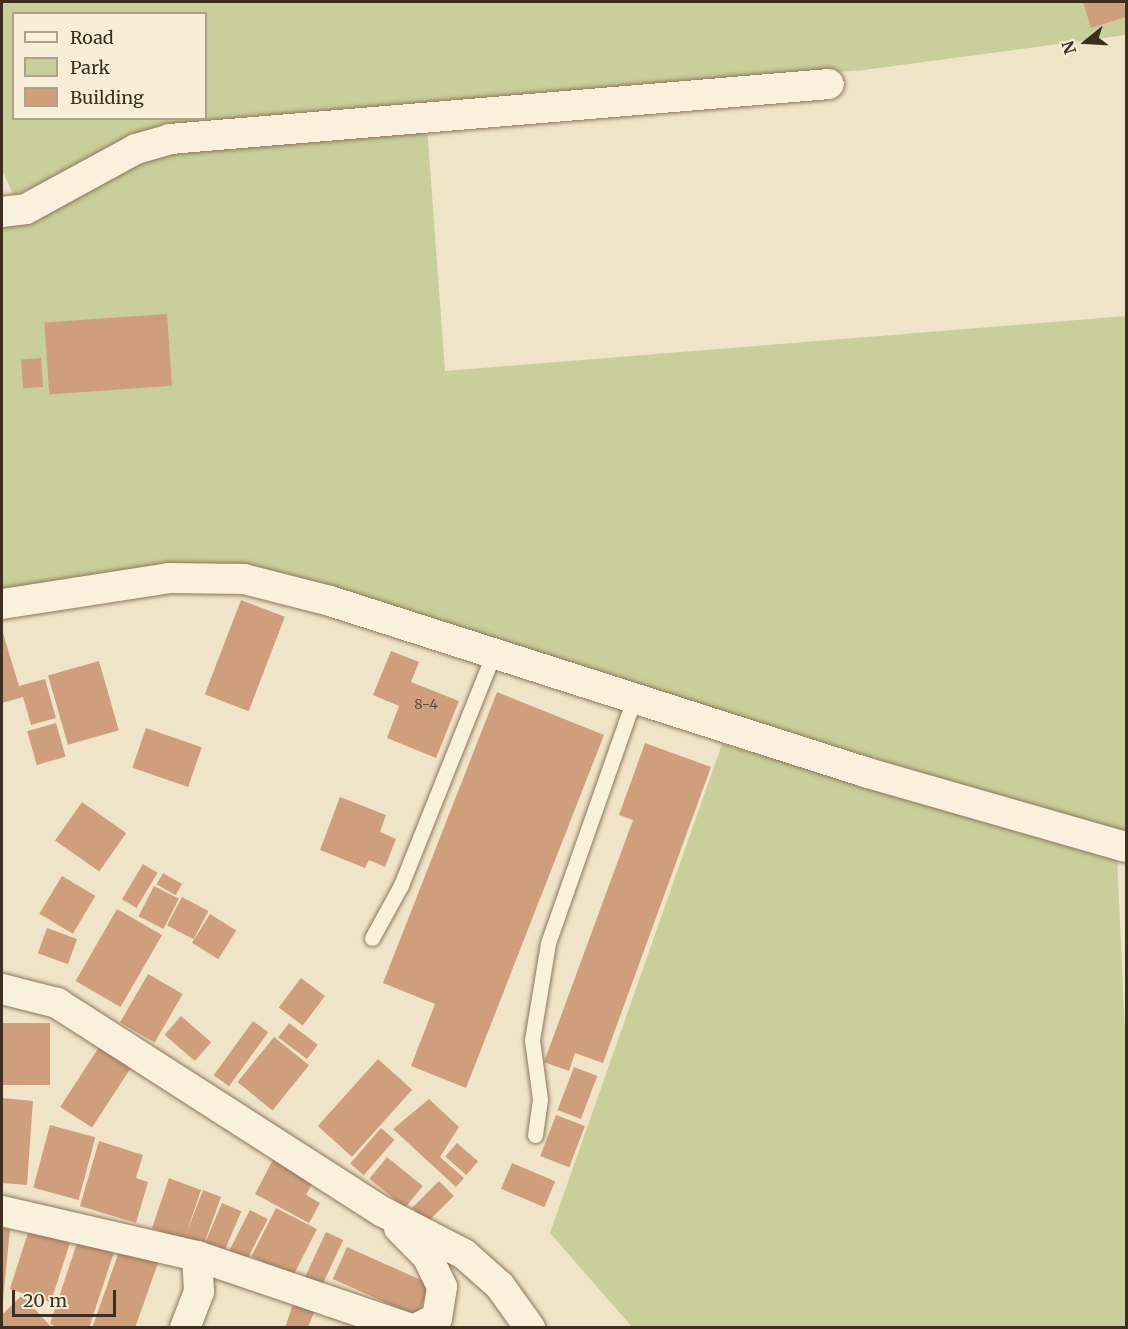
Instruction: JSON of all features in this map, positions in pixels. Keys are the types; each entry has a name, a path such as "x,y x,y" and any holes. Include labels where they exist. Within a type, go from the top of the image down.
{"street":[{"path":"2,212 26,209 136,149 170,139 829,84"},
{"path":"2,604 216,575 330,602 492,657 633,701 1126,847"},
{"path":"2,989 57,1003 383,1212 464,1254 500,1286 530,1328"},
{"path":"2,1211 197,1257 409,1328"},
{"path":"383,1212 439,1274 441,1308 431,1323 417,1328"},
{"path":"185,1328 199,1292 197,1257"}],"lane":[{"path":"372,938 401,885 492,657"},
{"path":"535,1135 540,1099 532,1040 548,943 633,701"}],"green space":[{"path":"2,2 1126,2 1126,35 864,70 161,125 14,196 2,170"},
{"path":"427,126 445,371 1126,316 1126,836 476,635 231,566 2,593 2,221 143,158"},
{"path":"722,744 1117,856 1126,1055 1126,1327 632,1327 550,1233"}],"building":[{"path":"1083,2 1124,2 1126,17 1091,28"},
{"path":"167,314 172,386 49,394 44,323"},
{"path":"41,358 43,387 23,388 21,359"},
{"path":"241,600 285,617 249,711 205,694"},
{"path":"2,630 19,686 45,679 56,718 31,725 23,697 2,703"},
{"path":"391,651 419,662 411,682 459,701 436,758 387,738 399,706 373,695"},
{"path":"99,661 119,730 68,745 48,676"},
{"path":"497,692 604,735 466,1088 411,1066 435,1004 383,983"},
{"path":"56,723 66,757 37,765 27,731"},
{"path":"146,728 202,747 188,787 132,768"},
{"path":"645,743 711,767 603,1063 575,1053 569,1071 544,1062 633,820 619,815"},
{"path":"340,797 386,815 380,832 396,839 385,867 369,860 365,868 320,850"},
{"path":"82,802 126,833 99,871 55,841"},
{"path":"143,864 158,873 136,908 122,899"},
{"path":"163,873 182,884 176,895 156,884"},
{"path":"62,876 95,896 73,934 39,914"},
{"path":"154,886 179,899 164,929 139,916"},
{"path":"182,897 208,911 193,939 167,925"},
{"path":"117,909 162,935 121,1007 76,981"},
{"path":"210,914 236,930 218,959 192,943"},
{"path":"47,928 77,939 68,964 38,953"},
{"path":"148,974 183,994 155,1042 120,1022"},
{"path":"301,978 325,996 303,1026 279,1008"},
{"path":"181,1016 211,1042 195,1061 165,1035"},
{"path":"253,1021 268,1032 229,1086 214,1075"},
{"path":"2,1023 50,1023 50,1085 2,1085"},
{"path":"289,1023 318,1045 307,1059 278,1037"},
{"path":"274,1037 309,1065 272,1110 237,1082"},
{"path":"101,1044 133,1065 92,1128 60,1107"},
{"path":"378,1059 412,1090 352,1157 318,1126"},
{"path":"574,1067 597,1076 581,1119 558,1110"},
{"path":"2,1098 33,1101 27,1185 2,1183"},
{"path":"429,1099 459,1127 440,1157 464,1178 456,1187 393,1129"},
{"path":"556,1115 585,1126 569,1167 540,1156"},
{"path":"50,1125 95,1137 79,1200 33,1188"},
{"path":"381,1128 395,1140 364,1175 350,1163"},
{"path":"99,1141 143,1155 136,1178 148,1182 136,1223 80,1206"},
{"path":"457,1143 478,1161 466,1175 445,1157"},
{"path":"387,1157 423,1186 405,1208 369,1179"},
{"path":"274,1158 314,1180 306,1195 320,1203 309,1223 255,1194"},
{"path":"512,1163 555,1181 544,1207 501,1189"},
{"path":"169,1178 201,1190 186,1234 203,1190 221,1197 203,1247 152,1228"},
{"path":"439,1181 454,1196 427,1223 412,1208"},
{"path":"222,1203 241,1211 223,1254 204,1245"},
{"path":"276,1208 317,1229 292,1277 251,1256"},
{"path":"250,1210 268,1219 246,1262 228,1253"},
{"path":"2,1228 10,1229 2,1310"},
{"path":"29,1230 70,1243 51,1302 10,1289"},
{"path":"326,1232 343,1240 322,1286 304,1278"},
{"path":"78,1240 114,1252 89,1328 60,1328 50,1324"},
{"path":"121,1246 159,1260 135,1328 92,1328"},
{"path":"347,1247 431,1284 417,1316 333,1279"},
{"path":"22,1295 52,1328 2,1328 2,1315"},
{"path":"293,1304 314,1312 308,1328 285,1328"}]}
